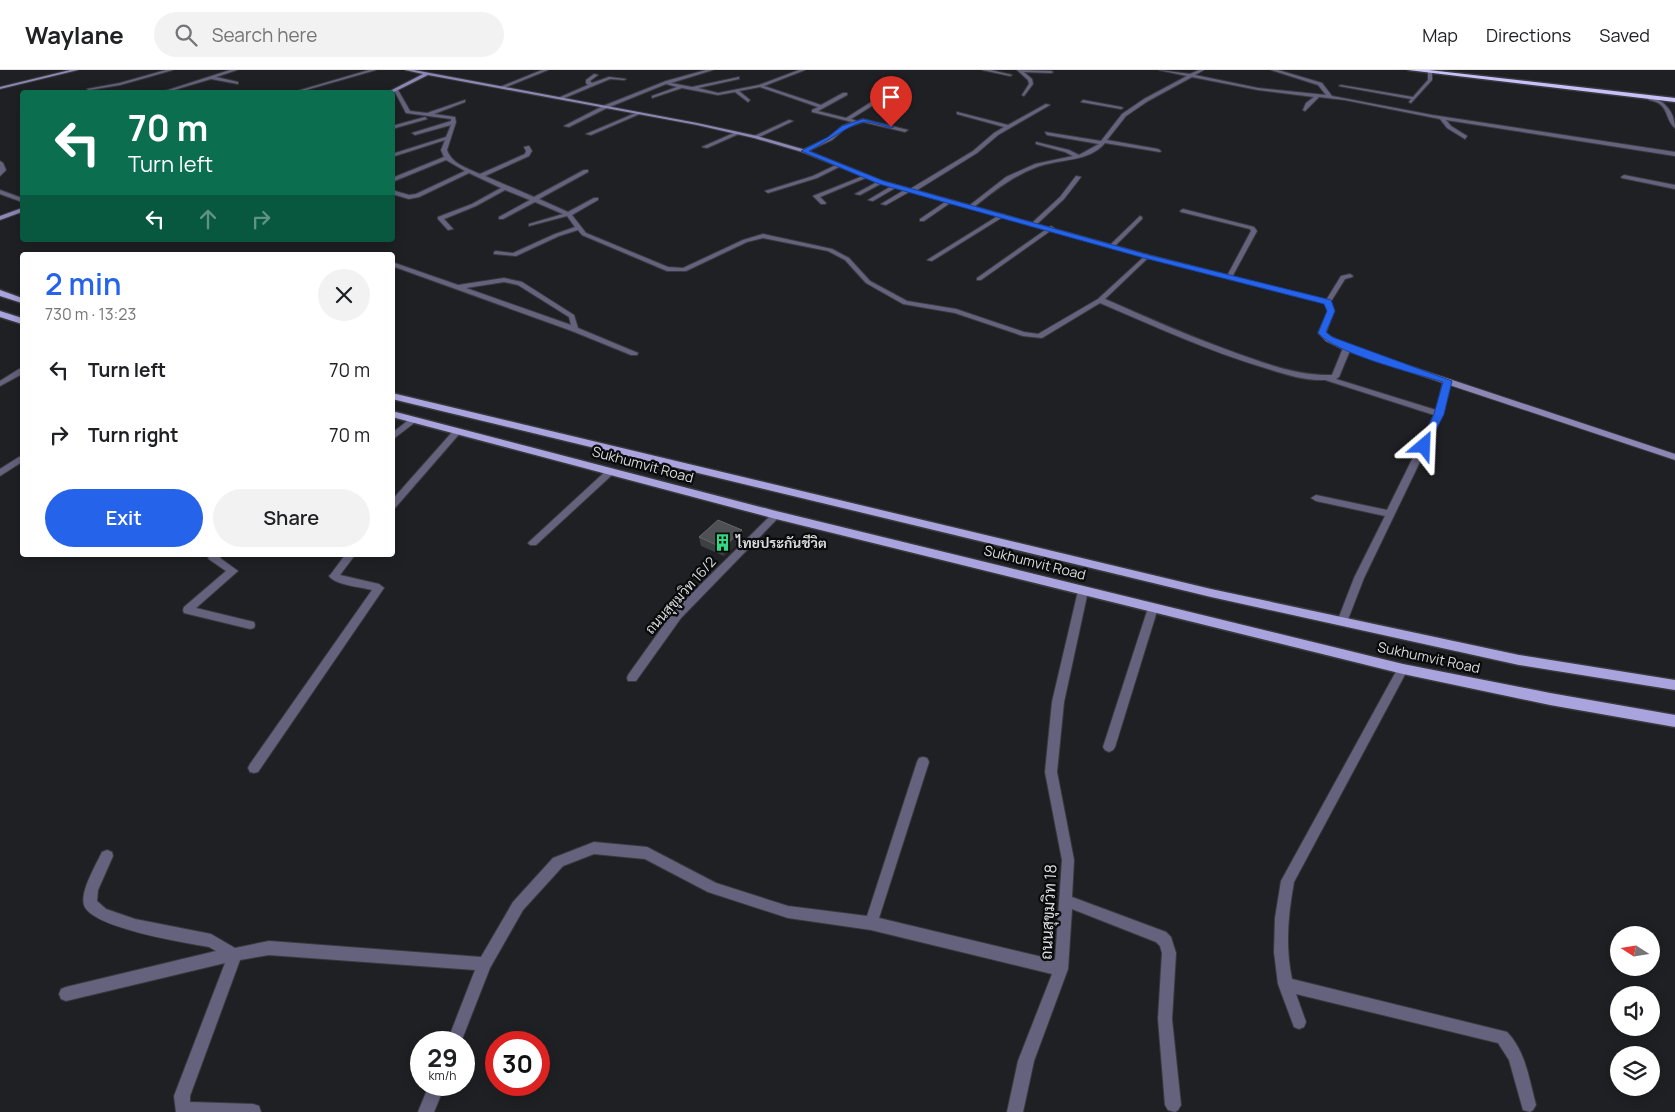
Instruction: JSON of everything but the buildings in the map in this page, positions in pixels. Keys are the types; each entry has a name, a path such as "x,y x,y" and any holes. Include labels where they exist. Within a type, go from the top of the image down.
{"highway":[{"path":"1411,70 1465,73 1675,94"},
{"path":"1459,70 1465,73 1675,100"}],"main road":[{"path":"0,292 20,300"},
{"path":"0,314 20,320"},
{"name":"Sukhumvit Road","path":"395,397 1202,591 1519,660 1675,685"},
{"name":"Sukhumvit Road","path":"395,415 776,515 1403,669 1550,699 1675,721"}],"street":[{"path":"0,88 76,70"},
{"path":"90,89 120,84 171,70"},
{"path":"171,90 235,70"},
{"path":"303,90 374,70"},
{"path":"407,70 640,113 755,137 804,151 881,182 1035,223 1147,256 1328,302"},
{"path":"502,87 546,70"},
{"path":"567,126 606,107 666,82 711,70"},
{"path":"666,82 718,94 737,92 760,86 803,70"},
{"path":"984,70 1010,75"},
{"path":"1161,70 1192,78 1258,90 1330,97 1408,110 1442,118 1675,154"},
{"path":"972,206 1008,178 1037,166 1083,156 1103,142 1124,116 1146,100 1192,78 1202,70"},
{"path":"1273,70 1315,82 1330,97"},
{"path":"1020,71 1051,72"},
{"path":"1020,71 1028,76 1031,84 1024,95"},
{"path":"1408,110 1413,98 1430,80 1430,72"},
{"path":"395,91 428,74"},
{"path":"592,85 588,83 588,80 596,74"},
{"path":"212,78 236,83"},
{"path":"560,98 609,78 624,78"},
{"path":"692,89 737,78"},
{"path":"1325,90 1333,90 1342,85 1413,98"},
{"path":"654,97 683,86"},
{"path":"760,86 822,107"},
{"path":"737,92 748,101"},
{"path":"845,94 814,111 856,122"},
{"path":"395,95 408,112 453,118 454,122"},
{"path":"1305,110 1308,104 1318,96"},
{"path":"1649,97 1651,100 1663,103 1667,108 1668,119 1675,126"},
{"path":"846,120 878,100"},
{"path":"1121,108 1128,102 1146,100"},
{"path":"424,115 463,101"},
{"path":"1083,101 1121,108"},
{"path":"884,204 975,152 988,140 1008,127 1048,105"},
{"path":"1121,108 1124,116"},
{"path":"589,134 640,113"},
{"path":"959,113 1008,127"},
{"path":"395,127 432,116"},
{"path":"1442,118 1449,127 1465,138"},
{"path":"804,151 863,120 905,130"},
{"path":"755,137 791,121"},
{"path":"416,133 454,122"},
{"path":"454,122 444,150 447,158 505,188 568,215 584,234 667,269 684,270 745,240 764,236 830,250 847,258 868,282 905,303 956,311 1023,334 1040,336 1100,300 1147,256"},
{"path":"705,147 738,133"},
{"path":"1047,133 1158,151"},
{"path":"395,155 447,138"},
{"path":"1038,143 1067,151 1078,158"},
{"path":"480,176 528,155 529,151 527,148"},
{"path":"395,179 447,158"},
{"path":"0,163 3,172 0,174"},
{"path":"768,191 815,177 838,166"},
{"path":"395,193 410,197 417,196 469,171"},
{"path":"501,218 586,171"},
{"path":"823,203 816,196 865,177"},
{"path":"1035,223 1062,198 1078,177"},
{"path":"1624,177 1675,187"},
{"path":"858,194 881,182"},
{"path":"871,200 895,186"},
{"path":"450,229 440,218 474,204 505,188"},
{"path":"0,192 20,199"},
{"path":"531,225 568,215 596,199"},
{"path":"922,220 950,200"},
{"path":"0,218 20,211"},
{"path":"1183,211 1252,228 1254,231 1230,276"},
{"path":"930,260 1003,215"},
{"path":"1112,246 1140,218"},
{"path":"496,253 514,255 557,235 578,228"},
{"path":"979,280 1051,228"},
{"path":"395,265 575,329 634,353"},
{"path":"1350,276 1343,277 1328,302 1331,311 1322,333 1329,339 1347,348 1675,457"},
{"path":"457,288 504,280 520,283 572,316 575,329"},
{"path":"1100,300 1256,363 1305,376 1328,379 1439,414"},
{"path":"1328,379 1335,377 1347,348"},
{"path":"1,383 20,372"},
{"path":"1342,622 1359,578 1439,414 1447,381"},
{"path":"395,436 414,420"},
{"path":"395,503 457,432"},
{"path":"0,473 20,460"},
{"path":"533,543 610,472"},
{"path":"1316,498 1390,514"},
{"name":"ถนนสุขุมวิท 16/2","path":"632,678 677,615 776,515"},
{"path":"215,557 213,558 232,571 188,610 250,626"},
{"path":"254,768 378,588 334,576 348,557"},
{"name":"ถนนสุขุมวิท 18","path":"1015,1112 1026,1061 1061,970 1067,901 1068,860 1051,772 1058,702 1083,591"},
{"path":"1109,747 1153,608"},
{"path":"1299,1022 1286,984 1280,948 1280,914 1288,881 1403,669"},
{"path":"871,923 923,762"},
{"path":"458,1031 485,964 518,906 558,862 594,848 647,853 713,888 788,912 871,923 1061,970"},
{"path":"107,856 92,890 90,904 102,914 135,926 211,941 235,955"},
{"path":"1067,901 1161,937 1166,942 1169,953 1165,1019 1173,1105"},
{"path":"66,994 206,960 269,948 485,964"},
{"path":"235,955 182,1096 183,1109 253,1112"},
{"path":"1286,984 1502,1037 1514,1054 1528,1104"},
{"path":"426,1112 433,1096"}],"place":[{"name":"ไทยประกันชีวิต","path":"722,542"}],"route":[{"path":"891,127 863,120 844,127 830,139 804,151 854,173 881,182 1035,223 1147,256 1248,280 1328,302 1331,311 1324,324 1322,333 1329,339 1347,348 1447,381 1439,414 1424,446"}]}
